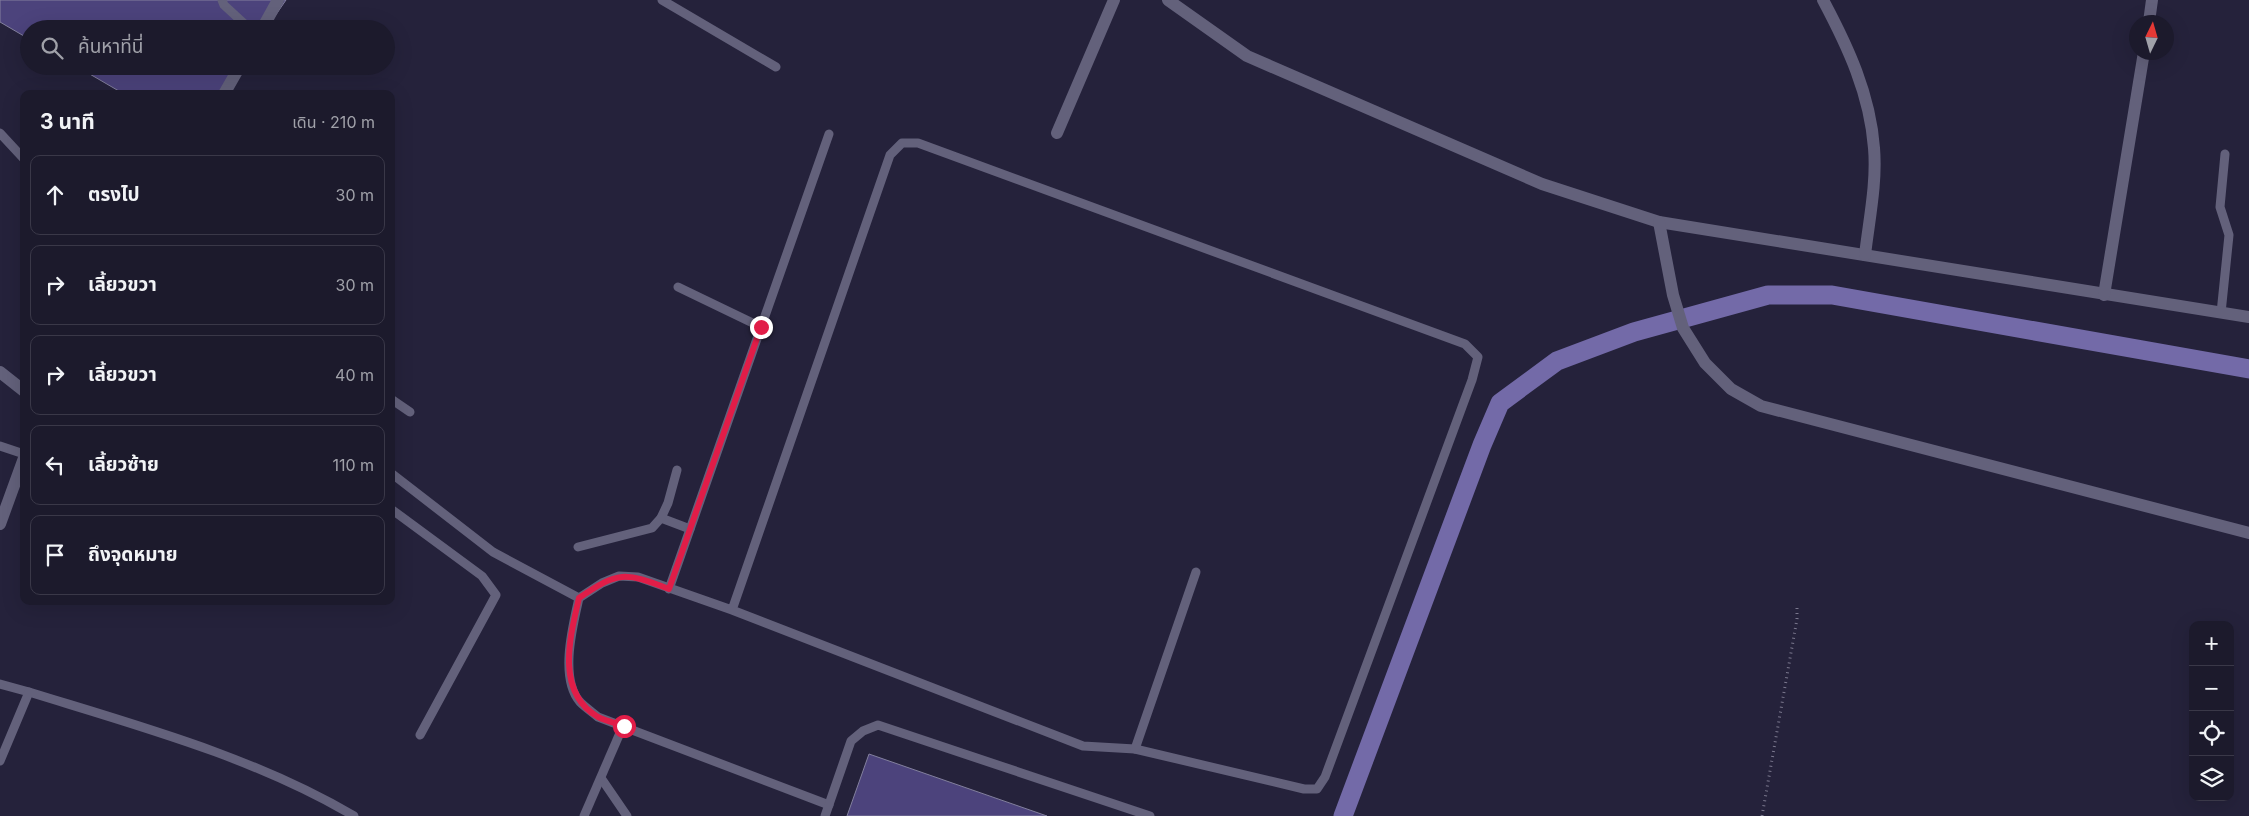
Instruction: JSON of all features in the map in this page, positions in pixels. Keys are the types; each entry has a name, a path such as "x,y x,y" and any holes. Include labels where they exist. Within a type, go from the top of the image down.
{"street":[{"path":"267,20 278,0"},
{"path":"1056,133 1114,0"},
{"path":"1168,0 1247,56 1542,184 1659,222 2249,317"},
{"path":"1823,0 1857,69 1869,109 1875,149 1874,182 1865,256"},
{"path":"2150,15 2152,0"},
{"path":"2104,295 2143,60"},
{"path":"226,90 235,75"},
{"path":"1659,222 1683,328 1706,363 1731,389 1760,406 2249,533"},
{"path":"0,372 20,388"},
{"path":"0,524 20,467"}],"lane":[{"path":"222,0 224,5 240,20"},
{"path":"662,0 776,67"},
{"path":"0,133 20,155"},
{"path":"669,589 829,134"},
{"path":"732,610 890,155 902,143 918,143 1465,344 1478,357 1472,380 1326,777 1317,789 1304,789 1135,749 1083,746 732,610 638,577 619,576 602,582 579,598 570,637 572,687 580,701 598,717 829,805"},
{"path":"2221,312 2229,234 2220,207 2225,154"},
{"path":"678,287 761,327"},
{"path":"395,402 410,412"},
{"path":"0,446 20,454"},
{"path":"578,547 652,528 661,518 668,503 677,470"},
{"path":"395,476 493,552 579,598"},
{"path":"395,512 482,576 496,595 420,736"},
{"path":"661,518 690,529"},
{"path":"1135,749 1196,572"},
{"path":"0,684 180,740 297,785 354,816"},
{"path":"0,761 29,692"},
{"path":"825,816 851,740 863,731 878,725 1150,816"},
{"path":"584,816 624,726"},
{"path":"601,778 627,816"}],"path":[{"path":"1762,816 1797,619 1797,605"}],"building":[{"path":"0,0 286,0 272,20 20,20 20,34 0,22"},
{"path":"91,75 234,75 224,90 117,90"},
{"path":"869,754 1047,816 847,816"}],"waterway":[{"path":"1343,816 1482,445 1500,403 1557,361 1634,332 1768,295 1832,295 2249,369"}],"route":[{"path":"624,726 598,717 580,701 572,687 570,637 579,598 602,582 619,576 638,577 669,589 761,327"}]}
